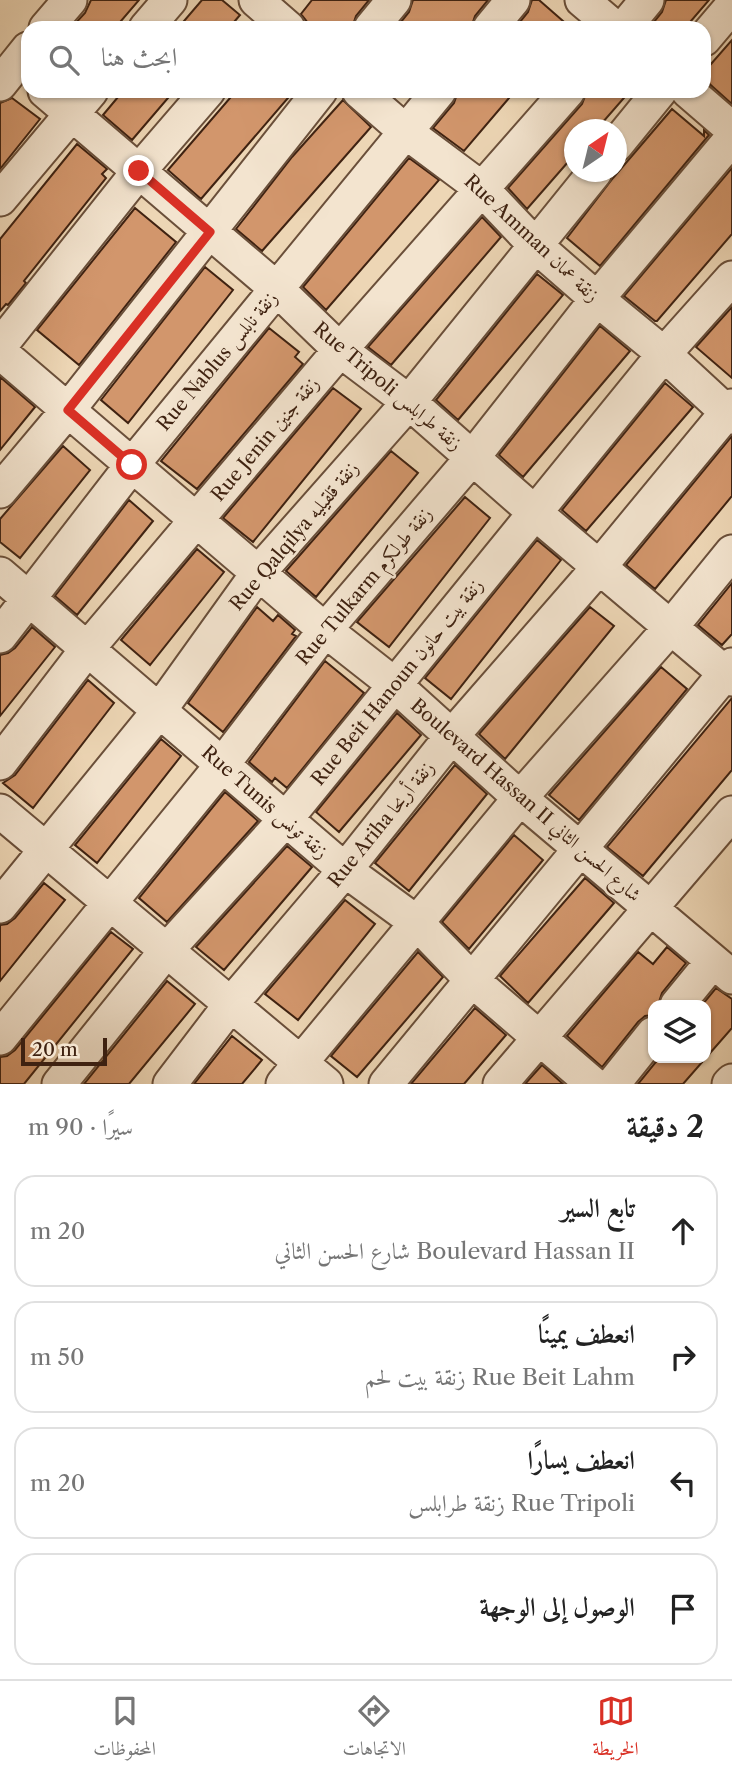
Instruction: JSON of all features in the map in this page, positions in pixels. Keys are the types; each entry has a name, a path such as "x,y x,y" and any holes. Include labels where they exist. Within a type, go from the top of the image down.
{"street":[{"path":"52,21 70,0"},
{"path":"152,21 170,0"},
{"path":"377,21 394,0"},
{"path":"496,21 513,0"},
{"path":"582,0 607,21"},
{"path":"630,21 647,0"},
{"path":"711,31 732,6"},
{"path":"0,346 139,171 202,98"},
{"path":"0,491 68,410 315,98"},
{"name":"Rue Amman زنقة عمان","path":"367,98 406,132 481,188 535,245 730,412"},
{"name":"Rue Nablus زنقة نابلس","path":"0,636 132,465 433,98"},
{"name":"Rue Jenin زنقة جنين","path":"0,764 88,648 340,350 562,98"},
{"path":"627,132 654,98"},
{"path":"696,98 732,129"},
{"path":"0,199 82,102"},
{"name":"Rue Tripoli زنقة طرابلس","path":"82,102 139,171 277,289 340,350 409,402 534,512 730,672"},
{"name":"Rue Tulkarm زنقة طولكرم","path":"0,1038 222,765 325,630 473,457 597,299 732,138"},
{"name":"Rue Qalqilya زنقة قلقيليه","path":"0,905 159,711 258,573 409,402 587,182"},
{"name":"Rue Beit Hanoun زنقة بيت حانون","path":"59,1084 166,951 285,820 664,354 732,278"},
{"name":"Boulevard Hassan II شارع الحسن الثاني","path":"0,352 325,630 395,685 520,798 722,969"},
{"name":"Rue Ariha زنقة أريحا","path":"170,1084 231,1004 345,870 451,737 730,412"},
{"path":"292,1073 520,798 671,626 732,552"},
{"name":"Rue Tunis زنقة تونس","path":"0,574 285,820 345,870 416,922 472,980 593,1084"},
{"path":"386,1084 730,672"},
{"path":"0,811 231,1004 292,1073 326,1084"},
{"path":"500,1084 732,813"},
{"path":"683,1000 722,969"},
{"path":"613,1084 648,1040"}],"building":[{"path":"91,0 139,0 121,21 78,21"},
{"path":"202,0 222,0 240,15 235,21 184,21"},
{"path":"312,0 369,0 354,21 306,21 301,14"},
{"path":"413,0 488,0 473,21 402,21 409,12"},
{"path":"532,0 539,0 563,21 521,21 528,12"},
{"path":"666,0 709,0 691,21 655,21 662,12"},
{"path":"732,40 732,104 711,85 711,64"},
{"path":"12,98 40,119 0,169 0,103"},
{"path":"117,98 168,98 132,140 103,115"},
{"path":"230,98 288,98 201,199 168,170"},
{"path":"456,98 509,98 464,151 433,128"},
{"path":"584,98 624,98 606,119 569,119"},
{"path":"343,100 371,127 262,251 236,229 292,157"},
{"path":"672,109 704,136 704,130 709,135 600,266 567,238 610,182 627,182 627,162"},
{"path":"564,124 564,167 527,209 508,188"},
{"path":"77,144 107,169 102,174 106,178 24,281 26,283 0,311 0,239"},
{"path":"409,158 439,180 326,310 303,287"},
{"path":"732,168 732,234 655,321 624,296"},
{"path":"135,208 176,242 79,365 37,330"},
{"path":"482,217 501,237 391,365 368,347"},
{"path":"205,267 233,290 128,423 101,400"},
{"path":"537,274 563,295 458,420 436,400"},
{"path":"732,307 732,378 696,347"},
{"path":"600,326 630,351 523,477 499,455"},
{"path":"269,328 299,352 295,357 303,364 197,489 161,461"},
{"path":"0,377 35,407 0,450"},
{"path":"665,383 693,407 586,531 562,510"},
{"path":"333,388 361,409 253,542 223,518"},
{"path":"732,436 732,496 655,589 626,565"},
{"path":"63,446 90,470 20,558 0,542 0,519"},
{"path":"391,451 418,473 316,597 286,571"},
{"path":"465,497 490,518 389,647 357,622"},
{"path":"129,500 153,521 77,615 55,596"},
{"path":"537,540 561,560 451,699 425,678"},
{"path":"197,549 224,572 150,665 121,640"},
{"path":"732,583 732,634 722,645 698,625"},
{"path":"257,607 273,621 278,615 295,630 292,634 296,636 223,732 188,703"},
{"path":"590,607 614,626 505,759 479,734"},
{"path":"32,627 55,647 0,716 0,655 15,648"},
{"path":"325,661 364,693 287,788 275,778 272,782 249,762"},
{"path":"661,667 687,689 579,820 549,795"},
{"path":"88,680 114,703 33,808 3,783 15,775"},
{"path":"732,698 732,770 643,876 607,847"},
{"path":"397,713 421,735 339,832 316,812"},
{"path":"161,739 181,756 97,863 75,845"},
{"path":"455,765 487,794 409,891 375,863"},
{"path":"225,792 258,821 167,922 139,898"},
{"path":"514,835 543,860 469,949 442,922"},
{"path":"287,846 312,867 224,970 196,947"},
{"path":"585,878 614,903 528,1003 500,976"},
{"path":"44,883 65,900 0,981 0,925 15,918"},
{"path":"345,900 375,924 298,1020 265,994"},
{"path":"111,932 133,949 24,1084 0,1084 0,1057 15,1050"},
{"path":"667,947 686,963 662,993 660,1000 648,1000 648,1016 638,1022 602,1067 567,1036 638,952 653,964"},
{"path":"418,952 443,977 357,1077 331,1056"},
{"path":"167,981 195,1004 129,1084 84,1084"},
{"path":"716,988 732,999 732,1028 711,1052 711,1000 706,1000"},
{"path":"475,1008 506,1035 464,1084 411,1084"},
{"path":"232,1036 262,1060 242,1084 194,1084"},
{"path":"655,1063 702,1063 683,1084 638,1084"},
{"path":"542,1065 563,1084 525,1084"}],"route":[{"path":"132,465 68,410 210,232 139,171"}]}
